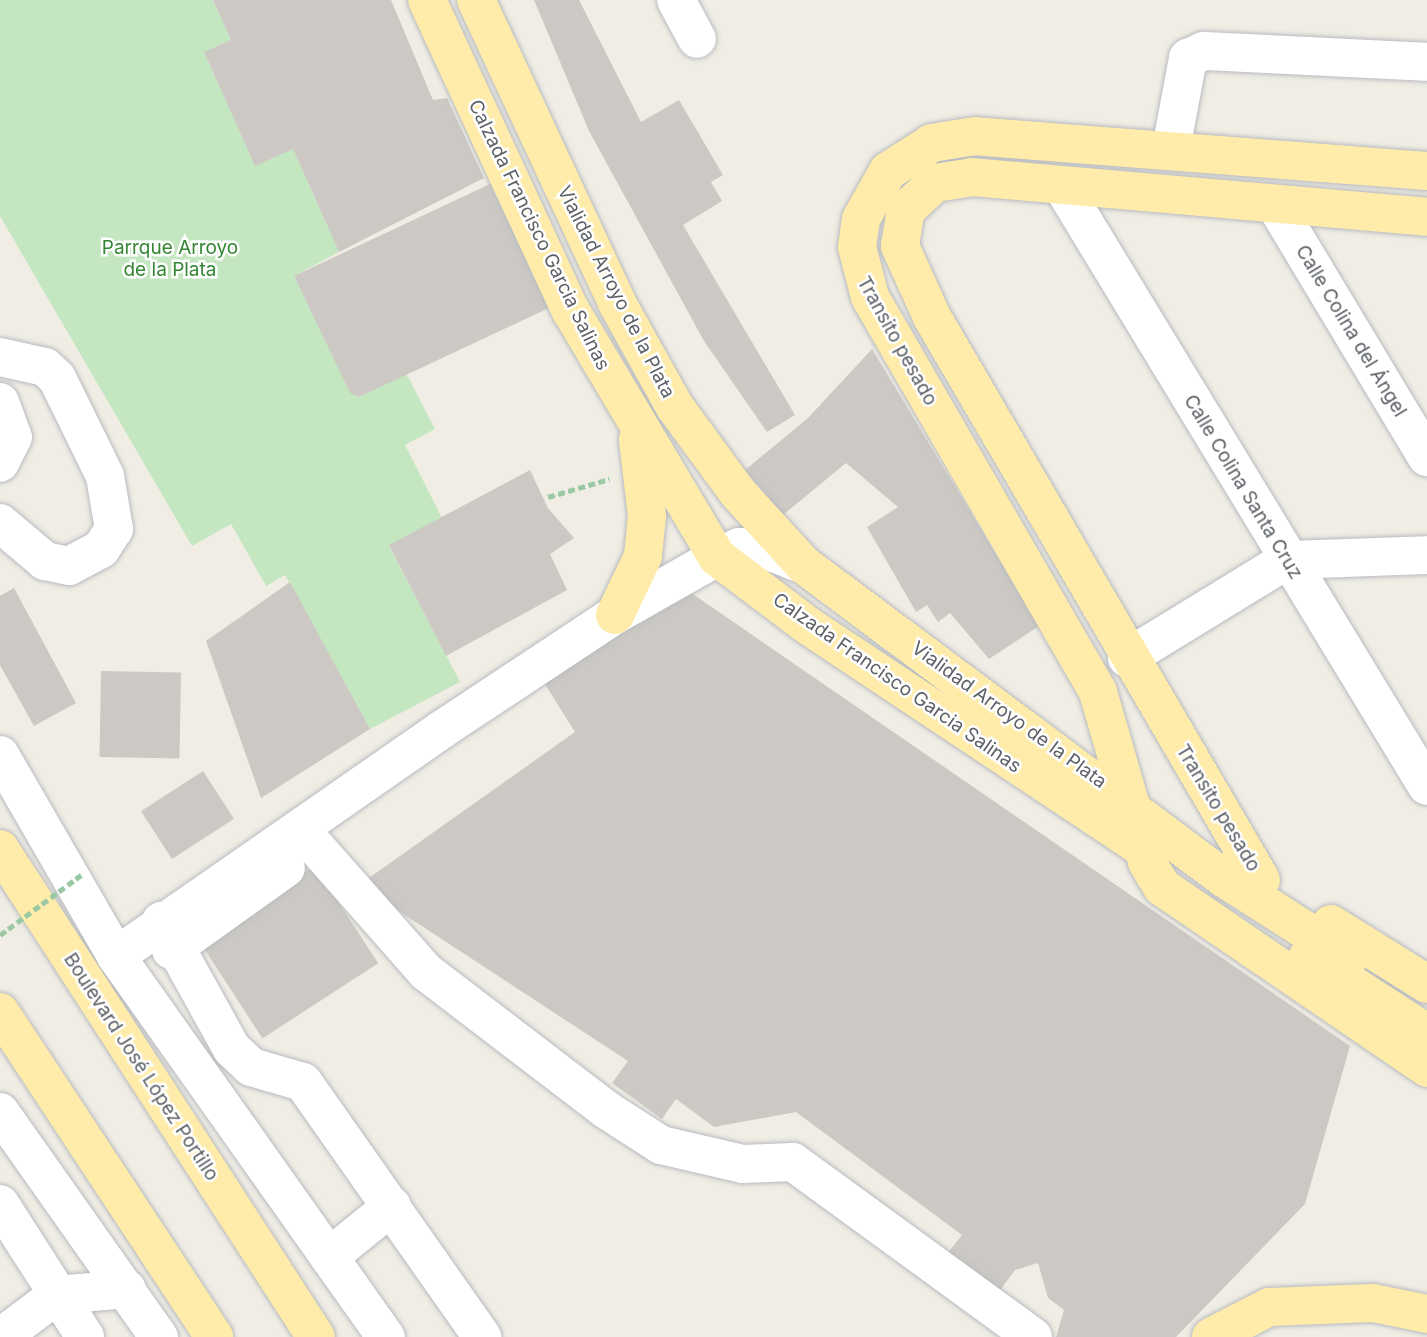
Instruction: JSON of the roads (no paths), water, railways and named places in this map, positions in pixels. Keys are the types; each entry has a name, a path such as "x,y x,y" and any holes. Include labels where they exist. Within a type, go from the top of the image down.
{"main road":[{"name":"Calzada Francisco Garcia Salinas","path":"427,0 571,311 637,431 717,556 1042,783"},
{"name":"Vialidad Arroyo de la Plata","path":"476,0 617,303 674,407 738,493 804,565 1043,738 1133,807 1184,830 1261,880 1411,962 1427,984"},
{"name":"Transito pesado","path":"1157,857 1133,807 1098,692 870,297 858,271 861,219 888,171 932,143 1042,137 1427,171"},
{"name":"Transito pesado","path":"1261,880 1127,658 932,317 900,246 906,210 935,183 972,177 1276,206 1427,216"},
{"path":"615,615 644,542 637,431"},
{"path":"1043,738 1075,730 1098,692"},
{"name":"Vialidad Arroyo de la Plata","path":"1042,783 1427,1033"},
{"name":"Boulevard José López Portillo","path":"0,849 316,1337"},
{"path":"1157,857 1427,1008"},
{"path":"1157,857 1427,1068"},
{"path":"0,1012 214,1337"},
{"path":"1211,1337 1269,1307 1373,1303 1427,1314"}],"street":[{"path":"676,0 697,39"},
{"path":"1171,149 1188,58 1204,51 1427,62"},
{"name":"Calle Colina Santa Cruz","path":"1062,186 1287,560 1427,786"},
{"name":"Calle Colina del Ángel","path":"1276,206 1427,457"},
{"path":"0,357 45,367 57,378 105,476 114,529 101,549 69,566 46,561 0,523"},
{"path":"0,402 13,437 0,463"},
{"path":"116,956 166,935 308,838 615,615 717,556 738,547 761,548 804,565"},
{"path":"1127,658 1287,560 1427,555"},
{"path":"0,755 116,956 386,1337"},
{"path":"308,838 426,972 605,1109 661,1145 743,1164 793,1162 1033,1337"},
{"path":"166,935 232,1049 251,1067 303,1082 482,1337"},
{"path":"0,1112 159,1337"},
{"path":"0,1204 85,1337"},
{"path":"329,1257 392,1206"},
{"path":"1,1337 57,1294 127,1289"}],"park label":[{"name":"Parrque Arroyo de la Plata","path":"170,259"}]}
